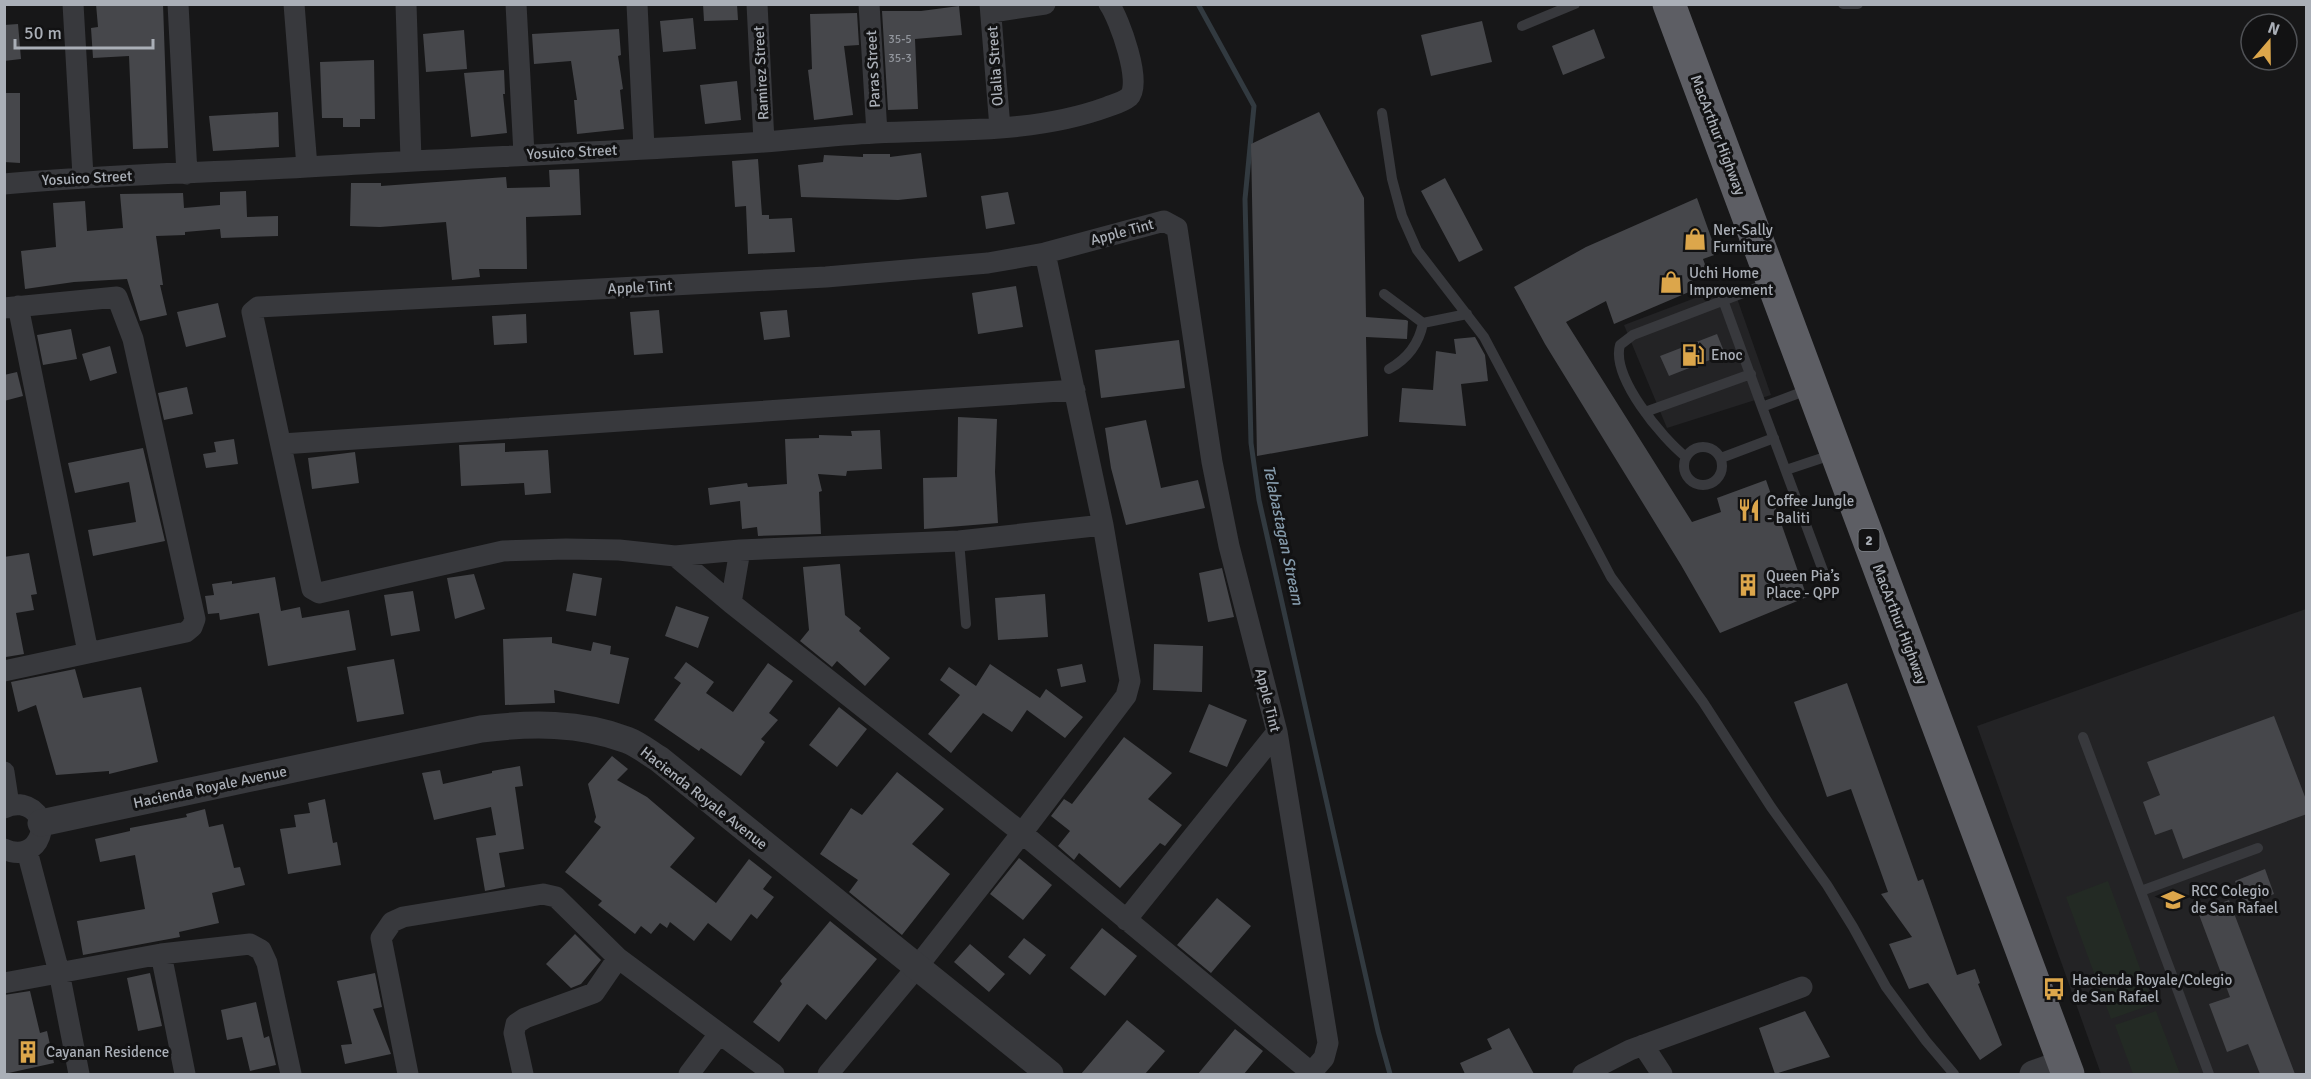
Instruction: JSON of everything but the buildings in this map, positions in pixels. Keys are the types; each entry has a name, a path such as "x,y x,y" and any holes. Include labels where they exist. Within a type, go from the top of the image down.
{"highway":[{"name":"MacArthur Highway","path":"1669,4 2066,1069"}],"street":[{"path":"73,4 83,176"},
{"path":"178,4 188,174"},
{"path":"294,4 307,167"},
{"path":"405,4 411,160"},
{"path":"516,4 524,154"},
{"path":"637,4 644,148"},
{"name":"Ramirez Street","path":"757,4 764,142"},
{"name":"Paras Street","path":"869,4 877,133"},
{"path":"991,8 1046,4"},
{"name":"Yosuico Street","path":"4,184 83,176 188,174 764,142 877,133 1000,128 1091,113 1126,100 1134,92 1135,82 1125,41 1108,4"},
{"name":"Olalia Street","path":"991,8 1000,128"},
{"name":"Apple Tint","path":"282,444 252,312 258,307 837,276 988,263 1045,253 1164,221 1177,228 1212,462 1223,518 1277,732 1328,1043 1324,1058 1312,1074"},
{"path":"828,1074 917,967 1022,833 1126,696 1130,681 1103,525 1045,253"},
{"path":"4,671 186,632 192,627 195,619 134,339 117,297 11,307 88,652"},
{"path":"1075,390 282,444 312,589 319,593 503,551 619,550 675,556 740,550 959,541 1103,525"},
{"path":"731,603 740,550"},
{"path":"675,556 1022,833 1312,1074"},
{"name":"Hacienda Royale Avenue","path":"41,823 481,729 525,724 579,727 629,741 659,759 1050,1074"},
{"path":"1126,920 1277,732"},
{"path":"4,772 7,807 20,804 29,807 37,814 41,823 41,834 36,844 27,851 16,853 4,849"},
{"path":"27,851 59,972 80,1074"},
{"path":"408,1074 381,938 392,922 404,917 543,894 556,897 618,958 774,1074"},
{"path":"4,983 161,954 250,944 261,950 267,963 291,1074"},
{"path":"161,954 185,1074"},
{"path":"523,1074 514,1033 516,1024 525,1018 594,993 618,958"},
{"path":"1583,1074 1643,1045 1802,987"},
{"path":"689,1074 719,1034"},
{"path":"1643,1045 1662,1074"},
{"path":"2033,1074 2066,1069"}],"lane":[{"path":"1522,26 1575,4"},
{"path":"1844,4 1858,4"},
{"path":"1382,114 1392,179 1402,216 1418,250 1484,337 1611,577 1703,702 1771,807 1827,885 1886,987 1954,1074"},
{"path":"1686,457 1662,435 1644,412 1619,360 1620,345 1633,336 1773,282"},
{"path":"1384,294 1423,323 1467,314"},
{"path":"1723,300 1825,576"},
{"path":"1389,369 1399,363 1416,344 1423,323"},
{"path":"1644,412 1751,374"},
{"path":"1762,407 1811,388"},
{"path":"1721,458 1774,438"},
{"path":"1695,448 1713,449 1723,464 1720,477 1709,485 1697,484 1687,476 1684,470 1686,457 1695,448"},
{"path":"1786,470 1836,453"},
{"path":"959,541 966,624"},
{"path":"2083,737 2209,1074"},
{"path":"2141,891 2258,848"}],"shaded area":[{"path":"1732,284 1771,395 1667,428 1624,325"},
{"name":"RCC Colegio de San Rafael","path":"2306,609 2306,1074 2101,1074 1977,726"},
{"path":"2108,881 2153,1004 2111,1019 2066,897"},
{"path":"2156,1011 2180,1074 2133,1074 2115,1025"}],"waterway":[{"name":"Telabastagan Stream","path":"1198,4 1254,106 1245,199 1251,443 1259,500 1378,1031 1390,1074"}],"place":[{"name":"Ner-Sally Furniture","path":"1695,239"},
{"name":"Uchi Home Improvement","path":"1671,282"},
{"name":"Enoc","path":"1693,355"},
{"name":"Coffee Jungle - Baliti","path":"1749,510"},
{"name":"Queen Pia’s Place - QPP","path":"1748,585"},
{"name":"RCC Colegio de San Rafael","path":"2173,900"},
{"name":"Hacienda Royale/Colegio de San Rafael","path":"2054,989"},
{"name":"Cayanan Residence","path":"28,1052"}]}
